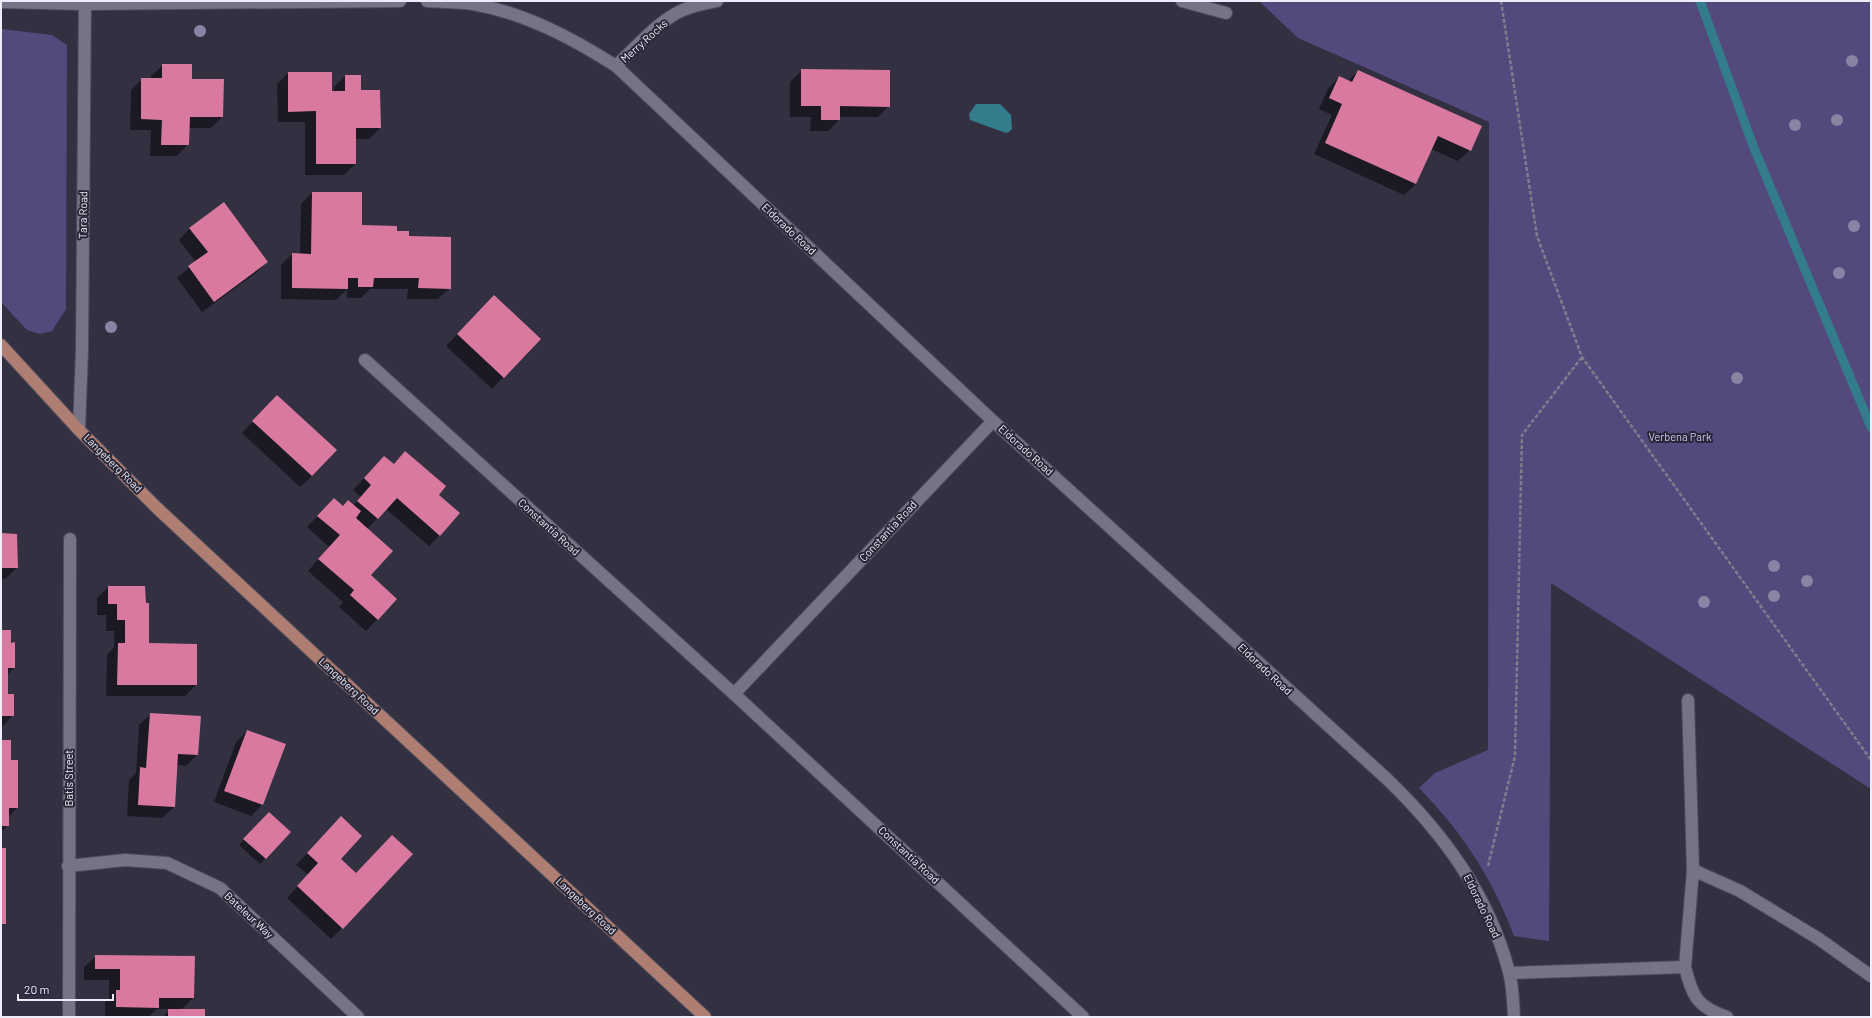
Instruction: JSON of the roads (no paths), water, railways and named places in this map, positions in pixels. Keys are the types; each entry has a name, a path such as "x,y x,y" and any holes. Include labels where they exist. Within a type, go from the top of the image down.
{"main road":[{"name":"Langeberg Road","path":"1,345 78,430 163,513 705,1017"}],"street":[{"path":"1,2 400,1"},
{"name":"Eldorado Road","path":"427,1 472,4 509,13 551,28 586,46 616,66 993,420 1408,799 1440,836 1463,868 1480,897 1499,940 1510,973 1514,1017"},
{"name":"Merry Rocks","path":"616,66 658,26 676,13 697,5 717,1"},
{"path":"1182,1 1226,14"},
{"name":"Tara Road","path":"78,430 82,350 85,2"},
{"name":"Constantia Road","path":"365,360 734,694 1084,1017"},
{"name":"Constantia Road","path":"734,694 993,420"},
{"name":"Batis Street","path":"69,1017 68,866 70,539"},
{"path":"1688,700 1693,870 1685,967 1691,990 1700,1003 1713,1013 1727,1017"},
{"name":"Bateleur Way","path":"68,866 125,860 167,863 220,888 358,1017"},
{"path":"1693,870 1740,891 1819,939 1871,976"},
{"path":"1510,973 1685,967"}],"water":[{"path":"976,104 1000,104 1011,115 1012,129 1006,133 970,120 969,114"}],"waterway":[{"path":"1700,1 1754,148 1871,427"}],"park label":[{"name":"Verbena Park","path":"1680,437"}]}
